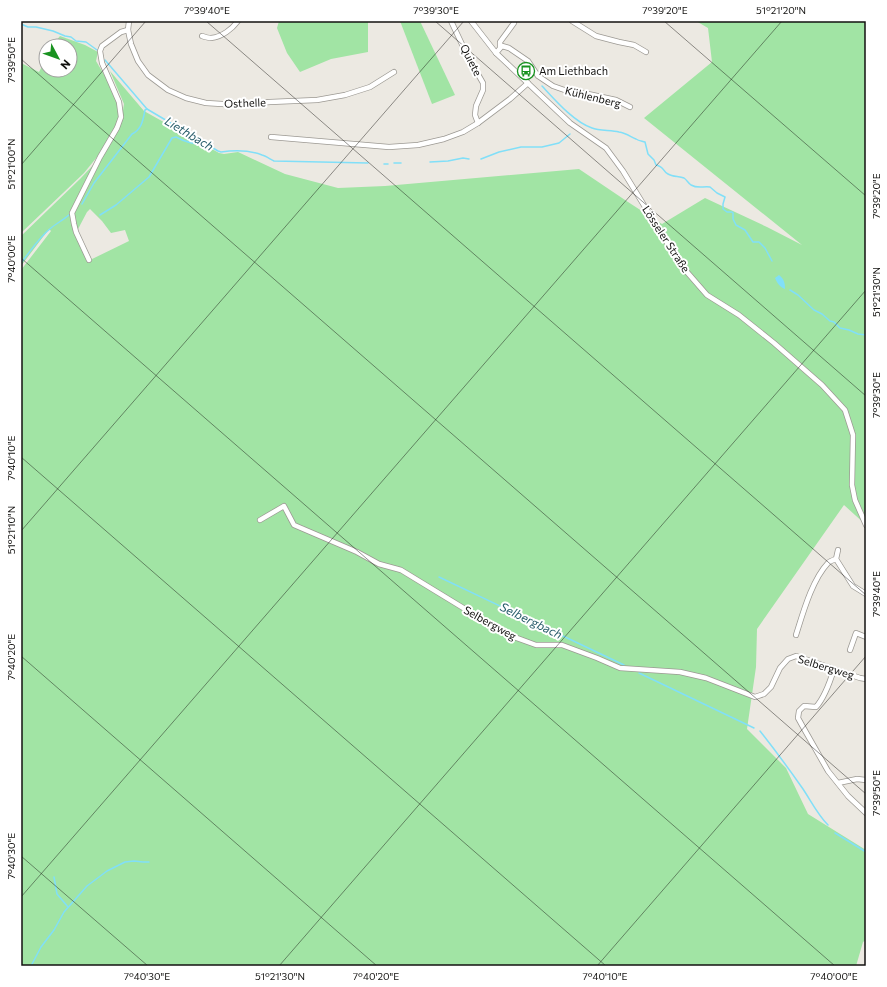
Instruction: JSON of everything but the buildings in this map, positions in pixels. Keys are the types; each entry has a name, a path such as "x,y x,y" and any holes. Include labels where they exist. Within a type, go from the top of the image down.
{"street":[{"name":"Osthelle","path":"129,21 128,30 131,44 138,61 148,75 168,90 186,98 206,103 238,105 346,95 370,87 394,72"},
{"path":"202,36 210,38 223,34 238,21"},
{"name":"Quiete","path":"451,21 468,57 483,83 483,90 476,106 475,115 478,123"},
{"name":"Lösseler Straße","path":"471,21 496,53 570,123 606,148 623,171 680,264 707,295 739,315 774,343 822,385 845,410 853,435 852,485 855,500 866,525"},
{"path":"572,21 596,36 634,45 646,52"},
{"path":"496,53 500,48 500,42 514,23"},
{"path":"89,260 76,232 72,213 100,157 117,128 120,117 119,102 102,63 100,51 102,46 121,32 128,30"},
{"name":"Kühlenberg","path":"500,48 502,46 509,48 528,61 538,76 553,86 570,92 616,100 630,107"},
{"path":"271,137 389,147 418,145 444,139 463,132 478,123 510,99 528,83"},
{"name":"Selbergweg","path":"260,520 284,506 294,525 357,552 380,564 401,570 506,634 536,645 562,645 620,668 680,672 706,678 755,697 764,694 771,687 780,668 788,659 796,656 866,679"},
{"path":"838,550 836,559 853,586 866,594"},
{"path":"796,635 806,604 819,575 829,562 836,559"},
{"path":"850,650 856,634 866,637"},
{"path":"834,669 829,684 819,703 816,707 804,706 799,711 798,718 828,771 848,796 866,813"},
{"path":"838,783 857,779 866,780"}],"green space":[{"path":"279,21 368,21 368,52 331,59 300,72 287,53 277,28"},
{"path":"400,21 420,21 455,95 432,104"},
{"path":"696,21 866,21 866,525 844,505 757,629 756,667 747,729 786,768 808,814 866,850 866,940 863,942 856,966 21,966 21,270 51,231 49,229 21,266 21,236 96,162 71,212 74,232 88,261 129,241 125,230 111,233 90,209 77,231 73,214 101,157 119,128 124,104 110,71 144,111 219,153 224,154 238,152 285,174 338,188 385,186 579,169 662,224 705,198 802,245 644,118 712,62 708,28"},
{"path":"78,42 98,52 96,61 109,83 118,103 119,116 116,128 97,157 84,173 21,233 21,63 38,72 38,78 78,78"}],"water":[{"path":"779,275 784,281 785,289 779,285 775,278"}],"waterway":[{"name":"Liethbach","path":"21,24 28,27 36,27 53,31 71,37 76,41 86,42 97,50"},
{"name":"Liethbach","path":"105,60 147,109 218,151 252,152 264,155 274,161 368,163"},
{"path":"525,67 531,72"},
{"path":"542,86 578,121 595,129 616,131 645,142 648,154 654,160 656,165 661,167 666,173 672,176 684,178 694,186 710,187 725,197 723,209 727,212 733,213 733,219 736,225 745,230 753,242 759,242 765,248 772,261"},
{"path":"82,204 94,183 132,134 138,130 143,121 145,110 147,109"},
{"name":"Liethbach","path":"481,159 499,152 521,147 542,147 559,143 570,134"},
{"path":"100,215 116,205 149,177 172,138 176,137 195,144 204,143"},
{"name":"Liethbach","path":"430,162 463,158 469,159"},
{"name":"Liethbach","path":"394,163 401,163"},
{"path":"21,263 43,236 53,226 69,215"},
{"path":"790,290 798,295 814,310 822,314 830,321 834,322 840,328 866,335"},
{"name":"Selbergbach","path":"439,577 624,665"},
{"name":"Selbergbach","path":"639,673 754,728"},
{"name":"Selbergbach","path":"760,731 777,752 828,825"},
{"name":"Selbergbach","path":"835,833 866,852"},
{"path":"31,966 41,947 54,930 64,912 87,886 107,871 125,862 149,862"},
{"path":"54,877 57,894 68,907"}],"place":[{"name":"Am Liethbach","path":"526,71"}]}
